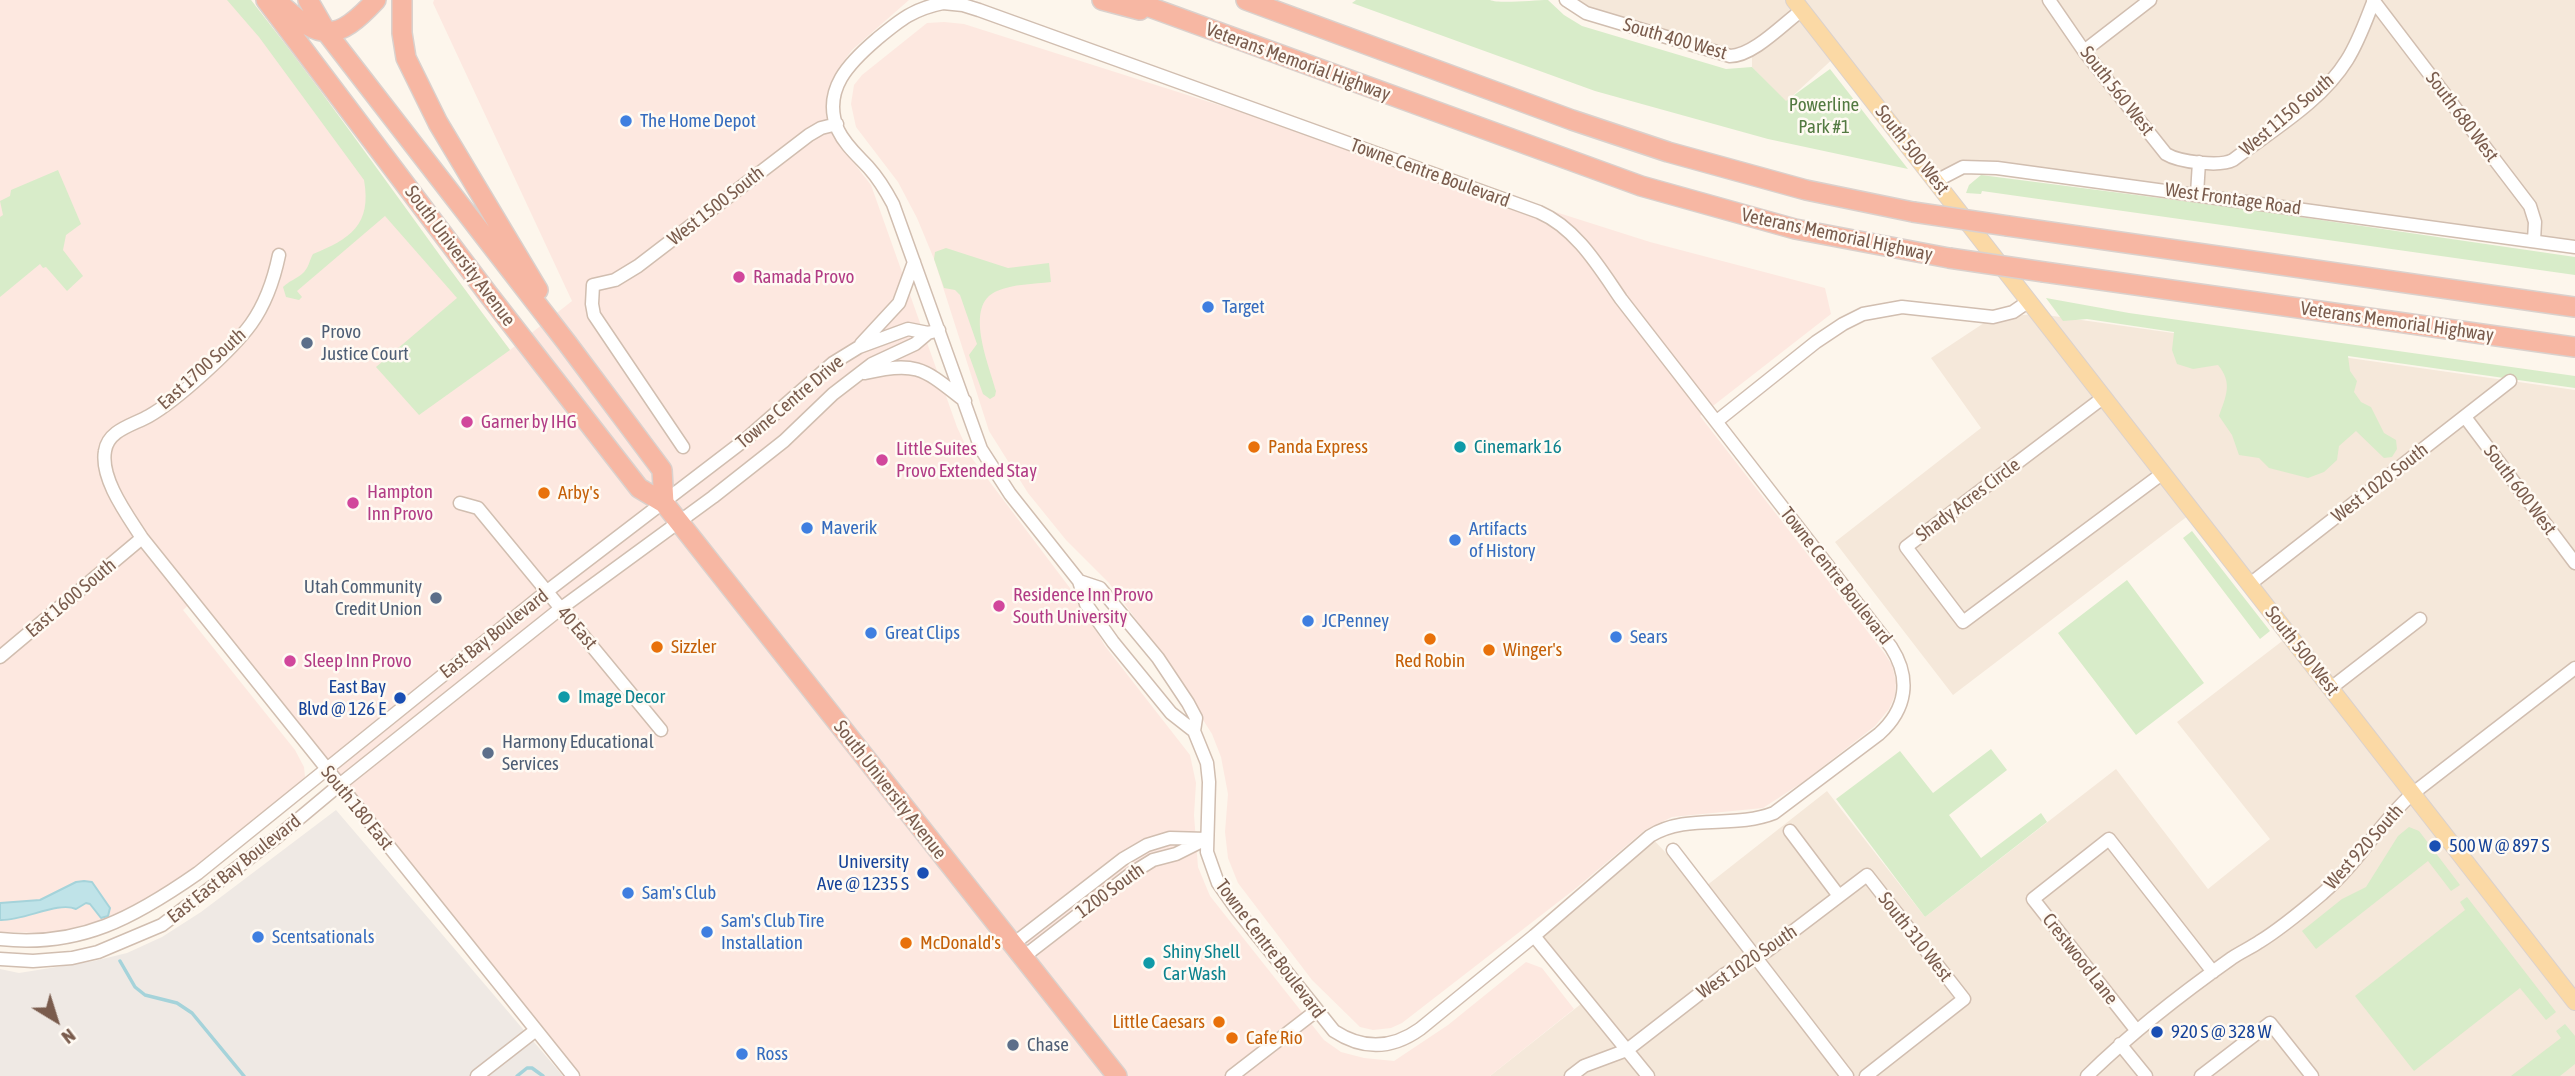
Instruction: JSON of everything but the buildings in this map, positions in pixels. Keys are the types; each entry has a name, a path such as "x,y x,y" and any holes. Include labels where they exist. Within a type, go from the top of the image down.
{"highway":[{"name":"South University Avenue","path":"266,0 639,488 664,502 1117,1076"},
{"path":"276,0 300,22 314,31 327,33 345,26 376,0"},
{"path":"308,0 327,33"},
{"path":"402,0 402,33 406,58 438,123 519,256 567,343"},
{"path":"1102,0 1209,29"},
{"name":"Veterans Memorial Highway","path":"1130,0 1553,155 1680,198 1796,229 1949,258 2575,347"},
{"name":"Veterans Memorial Highway","path":"1246,0 1572,120 1668,152 1806,190 1913,212 2575,307"},
{"name":"South University Avenue","path":"327,33 662,470 664,502"}],"main road":[{"name":"South University Avenue","path":"301,0 327,33"},
{"name":"South 500 West","path":"1798,5 2575,1002"}],"street":[{"name":"South 400 West","path":"1566,0 1586,13 1722,55 1738,56 1745,53 1798,5"},
{"name":"South 560 West","path":"2049,0 2084,51 2166,154 2199,162"},
{"path":"2084,51 2150,0"},
{"name":"West 1150 South","path":"2199,162 2221,164 2233,160 2320,92 2347,60 2373,0"},
{"name":"South 680 West","path":"2373,0 2530,206 2535,222 2533,241"},
{"name":"Towne Centre Boulevard","path":"963,5 1555,220 1583,247 1896,654 1905,683 1901,705 1892,722 1782,809 1760,818 1691,823 1661,829 1420,1029 1395,1043 1373,1046 1348,1039 1334,1031 1315,1011 1223,892 1207,852 1208,773 1202,746 1194,731 1196,718 1158,658 1100,588 1079,581 994,472 976,438 965,401 933,332 914,262 893,204 883,185 854,153 837,124 835,92 843,71 855,58 898,22 924,7 963,5"},
{"name":"West 1500 South","path":"683,447 594,315 593,285 614,280 638,266 814,131 837,124"},
{"path":"2197,194 2199,162"},
{"name":"West Frontage Road","path":"1936,181 1955,170 1979,166 2575,247"},
{"name":"East 1700 South","path":"142,538 111,482 104,461 108,441 120,430 165,407 233,346 252,322 266,297 273,282 279,255"},
{"path":"859,347 898,303 914,262"},
{"path":"1717,421 1816,342 1853,318 1902,307 1993,317 2013,312 2029,301"},
{"name":"Towne Centre Drive","path":"664,502 746,439 813,378 859,347 908,329 933,332"},
{"name":"Towne Centre Drive","path":"678,521 713,497 783,441 858,374 933,332"},
{"path":"858,374 904,366 913,368 937,379 965,401"},
{"name":"West 1020 South","path":"2250,584 2510,381"},
{"name":"Shady Acres Circle","path":"2104,397 1906,547 1947,601 1964,622 2163,473"},
{"name":"South 600 West","path":"2465,417 2575,563"},
{"name":"East Bay Boulevard","path":"326,769 664,502"},
{"name":"40 East","path":"460,503 478,508 661,730"},
{"name":"East Bay Boulevard","path":"338,786 560,609 678,521"},
{"name":"East 1600 South","path":"0,657 142,538"},
{"name":"South 180 East","path":"142,538 573,1076"},
{"path":"1079,581 1086,604 1113,642 1171,713 1194,731"},
{"path":"2331,688 2420,619"},
{"name":"West 920 South","path":"2087,1076 2120,1044 2333,884 2389,816 2412,794 2575,668"},
{"name":"East East Bay Boulevard","path":"0,942 29,942 106,928 161,899 198,873 326,769"},
{"name":"East East Bay Boulevard","path":"0,959 33,961 96,953 162,925 213,888 338,786"},
{"path":"1790,831 1839,896"},
{"name":"1200 South","path":"1017,952 1123,859 1147,845 1170,838 1207,839"},
{"name":"1200 South","path":"1017,952 1153,860 1176,854 1207,839"},
{"name":"Crestwood Lane","path":"2137,1031 2033,899 2109,839 2213,972"},
{"path":"1673,850 1847,1076"},
{"name":"West 1020 South","path":"1571,1076 1584,1066 1627,1050 1725,975 1755,959 1867,875"},
{"name":"South 310 West","path":"1866,1076 1964,999 1867,875"},
{"path":"1534,936 1648,1076"},
{"path":"1231,1076 1315,1011"},
{"path":"2201,1076 2270,1023 2312,1076"},
{"path":"477,1076 536,1030"},
{"path":"2120,1044 2146,1076"}],"shaded area":[{"path":"0,0 251,0 311,77 510,350 572,301 433,3 434,0 909,0 852,50 837,70 829,92 827,117 836,140 871,185 957,427 971,457 1079,600 1105,646 1190,755 1196,783 1194,815 1198,867 1210,896 1324,1040 1341,1052 1394,1061 1448,1025 1526,962 1542,968 1574,1009 1490,1076 573,1076 192,602 183,610 295,750 304,767 305,777 297,787 166,892 132,910 90,924 50,933 0,932"},
{"path":"1566,0 2575,0 2575,249 1955,170 1936,181 1837,55 1786,102 1752,67 1752,49 1730,56"},
{"path":"927,23 964,24 1650,242 1825,288 1831,314 1700,416 1885,654 1892,665 1896,682 1895,695 1889,709 1875,726 1803,782 1763,808 1672,817 1645,830 1575,889 1402,1023 1391,1028 1373,1030 1360,1027 1312,980 1238,883 1228,858 1225,832 1228,794 1221,757 1212,734 1158,649 1109,583 1066,540 1028,493 989,431 934,259 917,218 898,182 856,127 851,104 854,85 862,75"},
{"path":"2039,314 2575,390 2575,1076 1490,1076 1586,1000 1534,936 1650,836 1701,890 1827,791 1925,917 2116,769 2208,889 2270,839 2177,722 2290,635 2193,512 1953,695 1835,542 1981,428 1931,358 1993,317"},
{"path":"336,810 563,1076 0,1076 0,969 19,973 94,961 127,953 162,937 201,912"}],"green space":[{"path":"227,0 251,0 510,350 419,415 376,367 457,298 385,216 297,291 302,297 299,300 286,297 283,287 304,272 313,254 348,236 361,219 366,195 364,180 259,37"},
{"name":"Powerline Park #1","path":"1356,0 1548,0 1564,15 1582,26 1726,69 1752,67 1786,101 1830,69 1908,169 1768,139 1595,91 1352,3"},
{"path":"58,170 81,224 66,235 63,250 83,276 67,291 46,267 43,268 40,264 0,297 0,217 3,215 0,201 10,196 11,190"},
{"path":"1981,175 2245,209 2575,257 2575,275 1982,191 1981,194 1966,193 1969,185"},
{"path":"946,248 1008,268 1049,263 1051,282 997,291 987,298 982,309 981,336 996,391 995,396 990,399 983,394 969,355 977,344 960,295 955,290 944,288 934,259 935,252"},
{"path":"2046,298 2129,313 2575,376 2575,388 2348,356 2350,371 2357,381 2354,392 2361,402 2371,407 2384,433 2396,440 2397,449 2392,457 2384,458 2356,431 2339,446 2337,460 2324,472 2308,478 2269,468 2259,458 2239,455 2232,435 2219,416 2227,390 2223,372 2218,365 2193,369 2177,364 2172,350 2174,332 2087,319 2063,321"},
{"path":"2192,531 2270,631 2260,639 2183,538"},
{"path":"2127,580 2204,683 2136,735 2058,633"},
{"path":"1991,749 2007,770 1949,815 1981,858 2041,813 2047,822 1925,917 1836,799 1900,751 1933,793"},
{"path":"2409,827 2419,831 2460,885 2451,891 2428,861 2316,949 2302,931 2342,899 2366,887 2398,836"},
{"path":"2467,897 2556,1012 2546,1020 2520,988 2414,1071 2355,996 2465,910 2460,902"},
{"path":"2565,1024 2575,1036 2575,1064 2560,1076 2511,1076 2561,1038 2556,1031"}],"water":[{"path":"76,882 92,882 110,908 108,916 101,918 90,904 86,903 76,909 60,907 0,920 0,903 40,900"}],"waterway":[{"path":"120,961 135,987 145,995 177,1003 192,1013 244,1076"},
{"path":"517,1076 527,1068 532,1068 543,1076"}],"place":[{"name":"The Home Depot","path":"626,121"},
{"name":"Ramada Provo","path":"739,277"},
{"name":"Target","path":"1208,307"},
{"name":"Provo Justice Court","path":"307,343"},
{"name":"Garner by IHG","path":"467,422"},
{"name":"Panda Express","path":"1254,447"},
{"name":"Cinemark 16","path":"1460,447"},
{"name":"Little Suites Provo Extended Stay","path":"882,460"},
{"name":"Arby's","path":"544,493"},
{"name":"Hampton Inn Provo","path":"353,503"},
{"name":"Maverik","path":"807,528"},
{"name":"Artifacts of History","path":"1455,540"},
{"name":"Utah Community Credit Union","path":"436,598"},
{"name":"Residence Inn Provo South University","path":"999,606"},
{"name":"JCPenney","path":"1308,621"},
{"name":"Great Clips","path":"871,633"},
{"name":"Sears","path":"1616,637"},
{"name":"Red Robin","path":"1430,639"},
{"name":"Sizzler","path":"657,647"},
{"name":"Winger's","path":"1489,650"},
{"name":"Sleep Inn Provo","path":"290,661"},
{"name":"Image Decor","path":"564,697"},
{"name":"East Bay Blvd @ 126 E","path":"400,698"},
{"name":"Harmony Educational Services","path":"488,753"},
{"name":"500 W @ 897 S","path":"2435,846"},
{"name":"University Ave @ 1235 S","path":"923,873"},
{"name":"Sam's Club","path":"628,893"},
{"name":"Sam's Club Tire Installation","path":"707,932"},
{"name":"Scentsationals","path":"258,937"},
{"name":"McDonald's","path":"906,943"},
{"name":"Shiny Shell Car Wash","path":"1149,963"},
{"name":"Little Caesars","path":"1219,1022"},
{"name":"920 S @ 328 W","path":"2157,1032"},
{"name":"Cafe Rio","path":"1232,1038"},
{"name":"Chase","path":"1013,1045"},
{"name":"Ross","path":"742,1054"}]}
